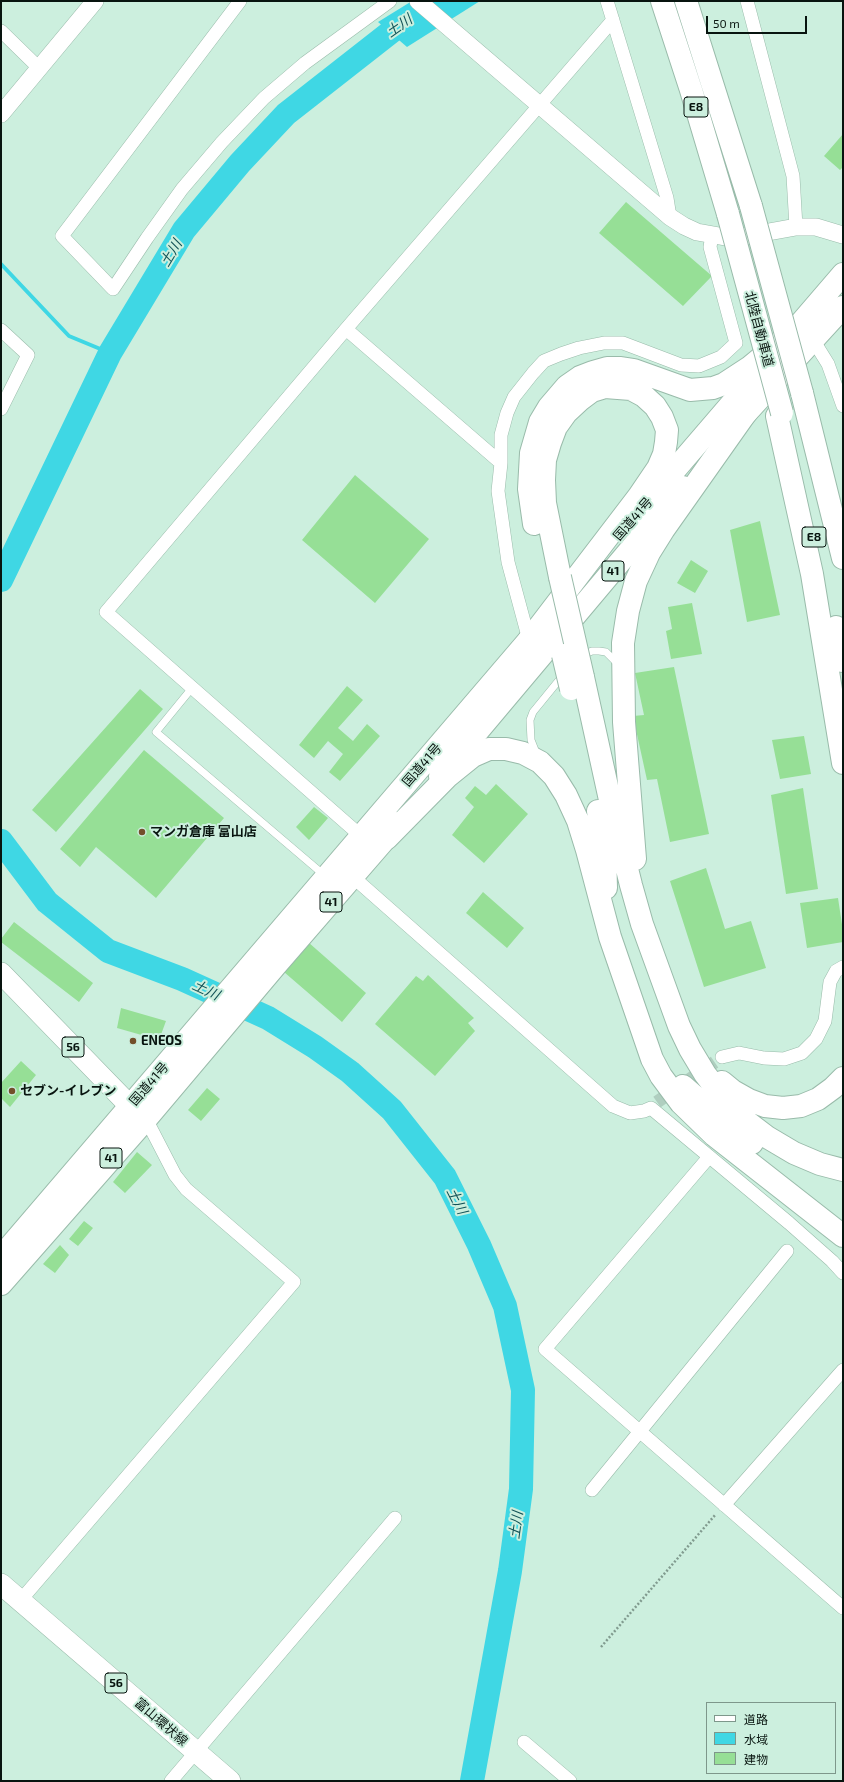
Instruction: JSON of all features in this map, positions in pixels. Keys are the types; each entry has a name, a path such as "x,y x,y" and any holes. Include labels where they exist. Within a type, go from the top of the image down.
{"highway":[{"name":"北陸自動車道","path":"662,1 691,90 728,214 770,369 780,415 812,527 843,662"},
{"name":"北陸自動車道","path":"686,1 751,206 802,393 843,558"},
{"name":"国道41号","path":"268,959 353,877 748,410 808,332 843,274"},
{"name":"国道41号","path":"1,1284 138,1112 268,959 326,877 529,640 808,332 843,307"},
{"path":"808,332 724,384 713,388 690,390 634,370 621,368 607,368 580,377 567,386 557,396 540,422 535,436 529,470 531,508 554,583 577,683 642,924 679,1026 690,1049 705,1074 742,1118 767,1137 794,1153 820,1164 843,1170"},
{"path":"529,640 639,496 658,468 666,442 667,430 662,417 655,406 644,396 631,389 605,387 592,391 566,413 556,427 545,460 544,480 545,503 554,583"},
{"path":"642,924 636,875 628,774 623,679 623,643 628,611 636,581 649,553 664,529 748,410"},
{"path":"780,415 812,574 843,763"},
{"path":"577,683 602,830 610,936"},
{"path":"387,838 447,778 473,756 488,749 506,749 523,753 540,762 554,776 566,795 578,821 610,936 652,1059 661,1076 680,1103 697,1120 745,1160 843,1236"},
{"path":"679,1026 691,1046 719,1080 733,1091 749,1100 765,1106 783,1108 801,1106 818,1099 833,1088 843,1078"},
{"path":"646,1041 658,1060 673,1077 724,1122 752,1144 798,1170 822,1180 843,1185"},
{"name":"国道41号","path":"1,1257 138,1112"}],"main road":[{"name":"56","path":"1,973 138,1112"},
{"name":"富山環状線","path":"1,1584 230,1781"}],"street":[{"path":"1,114 95,1"},
{"path":"240,1 62,236 113,289 182,189 222,142 264,98 305,63 390,1"},
{"path":"418,1 670,217 684,226 712,236 725,237 741,237 796,227 816,227 843,235"},
{"path":"607,1 667,198 670,217"},
{"path":"747,1 793,176 796,227"},
{"path":"361,836 106,612 346,329 613,20"},
{"path":"1,31 39,68"},
{"path":"529,640 508,562 498,491 501,463 501,435 507,413 514,397 532,373 544,361 579,348 604,343 622,343 681,365 699,366 721,357 736,343 710,247 712,236"},
{"path":"346,329 501,463"},
{"path":"1,330 28,355 1,409"},
{"path":"808,332 828,364 843,406"},
{"path":"353,877 613,1106 630,1113 644,1111 654,1105 709,1157 832,1261 843,1273"},
{"path":"722,1057 739,1053 764,1058 784,1059 802,1053 816,1039 825,1021 830,982 836,971 843,967"},
{"path":"20,1601 294,1282 186,1189 175,1175 138,1112"},
{"path":"709,1157 545,1349 843,1608"},
{"path":"592,1490 788,1251"},
{"path":"724,1505 843,1370"},
{"path":"171,1781 395,1518"},
{"path":"524,1742 570,1781"}],"lane":[{"path":"540,762 531,740 530,720 533,712 575,660 583,654 592,651 606,652 617,663 623,679"},
{"path":"192,688 156,732 326,877"}],"path":[{"path":"601,1647 724,1505"}],"water":[{"path":"412,1 480,1 407,47 378,22"}],"building":[{"path":"843,134 843,167 840,170 824,156"},
{"path":"626,202 712,276 683,306 599,233"},
{"path":"355,475 429,539 375,603 302,540"},
{"path":"760,521 780,615 747,622 730,530"},
{"path":"691,560 708,571 695,593 677,583"},
{"path":"692,603 702,654 671,659 666,631 672,629 668,607"},
{"path":"674,667 709,834 670,842 657,779 647,780 633,716 644,715 635,673"},
{"path":"347,686 363,700 338,728 353,741 367,724 380,736 340,781 329,772 343,754 328,741 314,758 299,745"},
{"path":"140,689 163,709 56,832 32,810"},
{"path":"804,736 811,774 780,779 772,740"},
{"name":"マンガ倉庫 富山店","path":"144,750 224,818 156,898 96,847 80,867 60,849"},
{"path":"496,784 528,814 484,863 452,835 474,807 465,798 475,786 486,795"},
{"path":"803,788 818,889 786,894 771,795"},
{"path":"314,807 328,818 309,840 296,827"},
{"path":"706,868 725,929 751,921 766,968 704,987 670,881"},
{"path":"483,892 524,928 507,948 466,913"},
{"path":"838,898 843,931 843,942 807,948 800,903"},
{"path":"14,922 93,983 79,1002 1,942 1,939"},
{"path":"308,942 366,993 342,1022 284,972"},
{"path":"428,975 474,1018 468,1023 475,1031 435,1076 375,1024 416,976 423,981"},
{"path":"121,1008 166,1021 159,1040 117,1028"},
{"name":"セブン-イレブン","path":"21,1061 36,1075 10,1107 1,1098 1,1083"},
{"path":"207,1088 220,1099 201,1121 188,1110"},
{"path":"137,1152 152,1165 125,1193 113,1182"},
{"path":"84,1221 93,1228 78,1246 69,1239"},
{"path":"60,1245 69,1255 55,1273 43,1264"}],"waterway":[{"name":"土川","path":"1,580 110,353 184,230 240,163 286,114 392,31 436,1"},
{"path":"1,264 69,336 110,353"},
{"name":"土川","path":"1,841 47,902 108,951 182,979 268,1018 315,1047 350,1072 392,1110 445,1177 479,1245 505,1306 523,1390 521,1489 510,1571 472,1781"}],"tunnel":[{"path":"657,1102 722,1057"}],"place":[{"name":"マンガ倉庫 富山店","path":"142,832"},
{"name":"ENEOS","path":"133,1041"},
{"name":"セブン-イレブン","path":"12,1091"}]}
